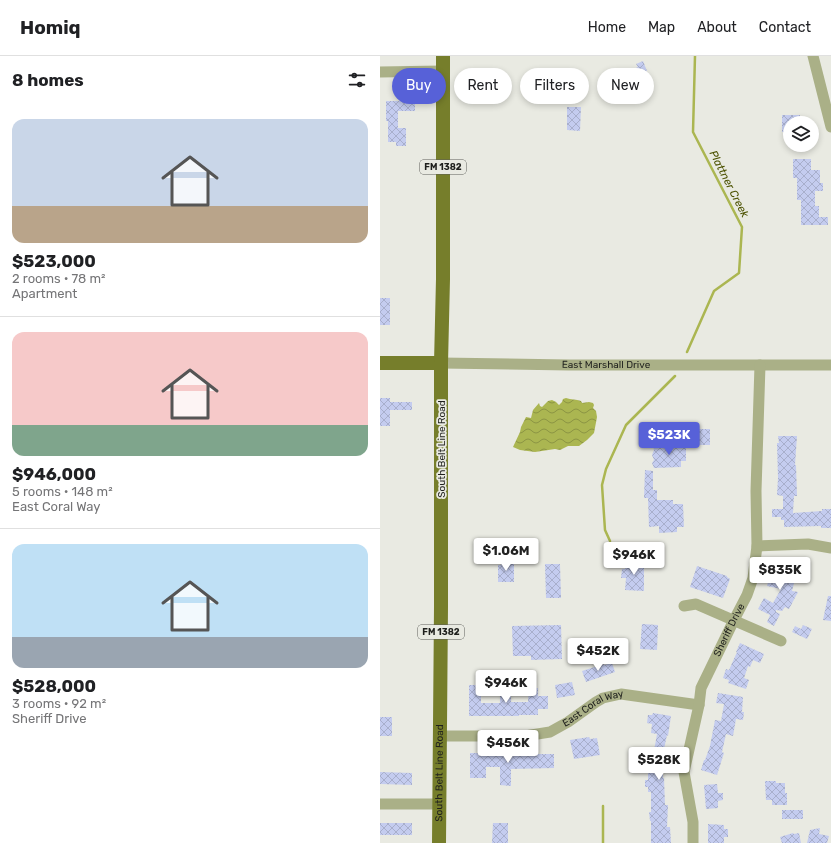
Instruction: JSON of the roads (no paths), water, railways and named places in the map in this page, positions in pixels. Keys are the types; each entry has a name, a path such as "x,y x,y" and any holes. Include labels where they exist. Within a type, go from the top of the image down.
{"main road":[{"name":"South Belt Line Road","path":"443,56 443,68"},
{"name":"South Belt Line Road","path":"439,843 443,104"},
{"name":"East Marshall Drive","path":"380,363 441,363"}],"street":[{"path":"813,56 831,127"},
{"path":"380,72 392,72"},
{"name":"East Marshall Drive","path":"441,363 569,365 831,365"},
{"name":"Sheriff Drive","path":"693,843 693,822 684,772 699,705 701,688 747,595 758,546 756,490 760,365"},
{"path":"758,546 808,544 831,548"},
{"path":"684,606 696,604 781,641"},
{"name":"East Coral Way","path":"440,736 525,736 550,732 568,722 603,698 621,694 699,705"},
{"path":"380,804 440,804"}],"water":[{"path":"563,399 579,400 582,403 593,403 594,405 593,408 596,411 597,417 594,433 587,440 579,446 568,446 560,450 555,449 535,452 520,450 513,447 526,417 531,418 533,410 539,403 542,407 548,401 552,400 559,405"}],"waterway":[{"name":"Plattner Creek","path":"687,352 714,291 739,273 742,227 693,132 695,56"},
{"name":"Plattner Creek","path":"610,541 605,530 602,485 606,469 626,425 675,376"},
{"name":"Plattner Creek","path":"603,806 603,843"}]}
